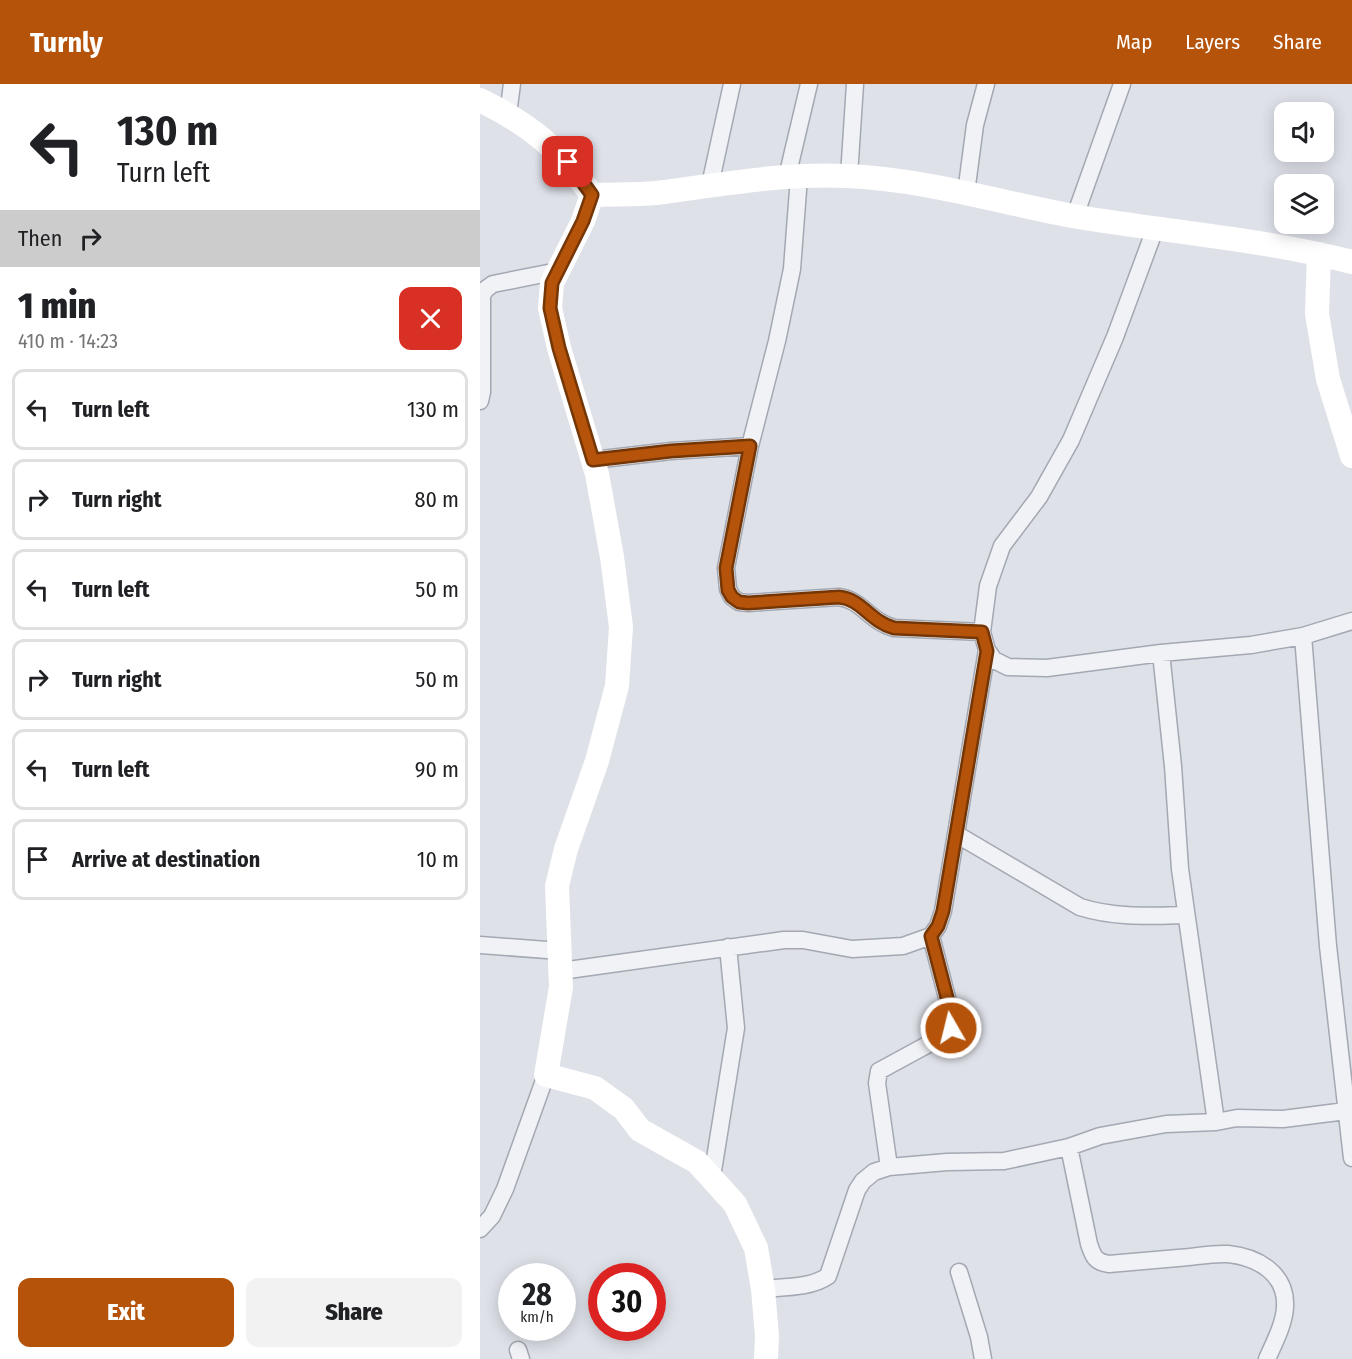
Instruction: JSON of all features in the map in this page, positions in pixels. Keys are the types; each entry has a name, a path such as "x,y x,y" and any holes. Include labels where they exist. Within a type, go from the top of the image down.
{"street":[{"path":"508,114 512,84"},
{"path":"710,185 732,84"},
{"path":"809,84 793,177 792,269 777,341 750,446 726,568 728,590 739,602 748,603 849,598 874,619 894,628 982,632"},
{"path":"849,176 855,84"},
{"path":"966,193 975,125 986,84"},
{"path":"1076,216 1122,84"},
{"path":"480,100 508,114 540,136 568,162 592,195"},
{"path":"592,195 653,193 793,177 849,176 914,183 1076,216 1155,229 1238,238 1352,262"},
{"path":"480,1229 492,1216 505,1189 546,1076 561,987 557,886 566,849 597,761 617,686 621,627 612,557 593,460 559,348 550,308 552,283 583,221 592,195"},
{"path":"1155,229 1115,337 1071,440 1040,497 1002,546 988,586 982,632 987,651 994,660 1008,667 1047,668 1161,653 1251,645 1303,636 1352,621"},
{"path":"1319,254 1317,314 1328,379 1352,456"},
{"path":"480,400 482,392 482,295 493,284 558,271"},
{"path":"593,460 671,451 750,446"},
{"path":"1303,636 1328,946 1352,1158"},
{"path":"480,945 561,961 784,940 803,940 852,949 875,949 903,946 931,936 938,926 943,911 987,651"},
{"path":"1161,653 1173,766 1180,869 1216,1122"},
{"path":"956,834 1080,907 1101,914 1127,916 1186,915"},
{"path":"890,1167 876,1083 879,1071 947,1034 953,1022 931,936"},
{"path":"712,1177 736,1028 728,947"},
{"path":"546,1076 595,1088 624,1109 640,1130 697,1162 735,1204 756,1248 763,1289 767,1336 766,1359"},
{"path":"763,1289 815,1282 828,1276 857,1190 874,1172 890,1167 947,1162 1004,1161 1069,1147 1100,1136 1166,1124 1216,1122 1237,1118 1283,1119 1346,1111"},
{"path":"1069,1147 1089,1244 1094,1257 1100,1263 1227,1254 1248,1257 1263,1264 1274,1273 1284,1295 1285,1308 1282,1324 1267,1359"},
{"path":"959,1272 979,1337 983,1359"}],"route":[{"path":"568,162 592,195 583,221 552,283 550,308 559,348 593,460 671,451 750,446 726,568 728,590 732,597 739,602 748,603 849,598 883,625 894,628 982,632 987,651 943,911 938,926 931,936 953,1022 951,1028"}]}
